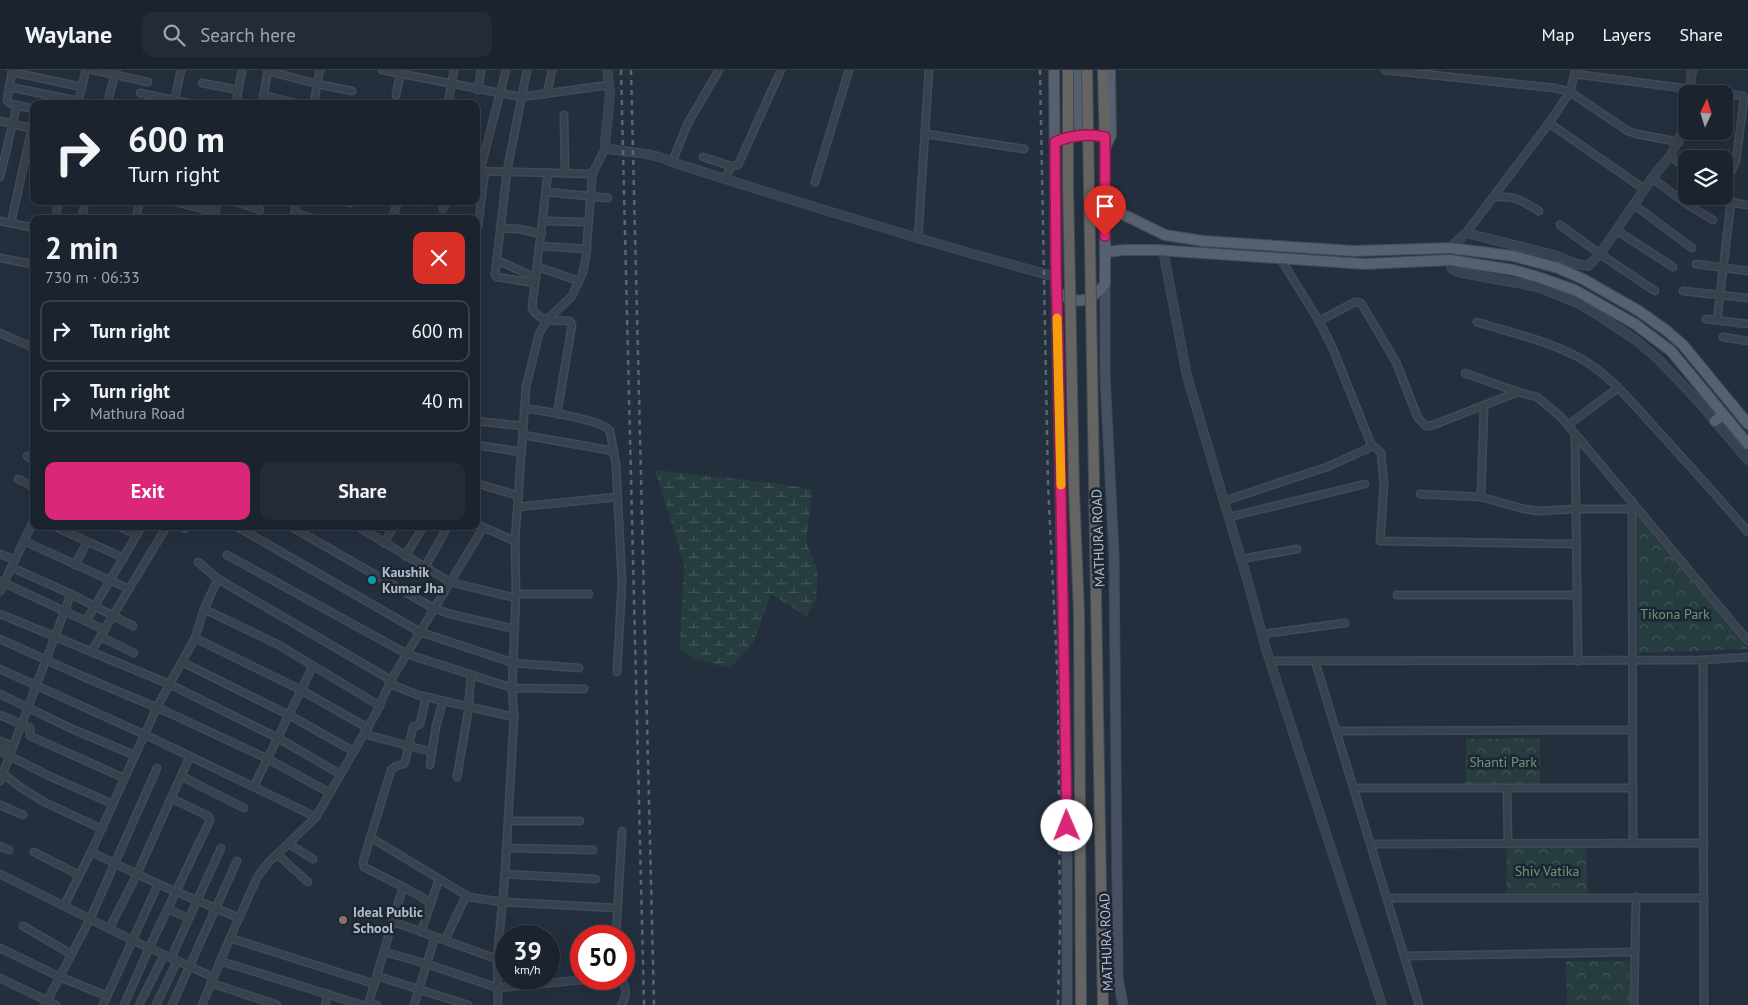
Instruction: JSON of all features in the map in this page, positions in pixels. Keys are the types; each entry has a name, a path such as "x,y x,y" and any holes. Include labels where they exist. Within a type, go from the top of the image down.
{"highway":[{"name":"MATHURA ROAD","path":"1068,70 1068,185 1079,613 1081,1005"},
{"name":"MATHURA ROAD","path":"1088,70 1103,1005"},
{"path":"1103,70 1105,148"}],"main road":[{"path":"1054,70 1056,291 1067,841 1067,1005"},
{"path":"1076,70 1080,134"},
{"name":"MATHURA ROAD","path":"1110,70 1111,135 1105,148 1104,203 1105,375 1114,554 1118,979 1123,1005"},
{"path":"1055,142 1080,134 1105,137"},
{"path":"1104,203 1112,209 1165,235 1203,241 1354,251 1450,248 1513,256 1558,268 1582,279 1639,311 1667,331 1683,345 1748,424"},
{"path":"1105,252 1163,250 1365,264 1450,260 1513,270 1575,290 1635,324 1671,351 1719,417 1748,444"},
{"path":"1056,291 1065,298 1076,301 1086,300 1097,295 1105,284"}],"street":[{"path":"79,100 86,70"},
{"path":"93,70 115,72 148,82"},
{"path":"174,100 181,70"},
{"path":"237,100 242,70"},
{"path":"262,100 268,70 317,84 352,91"},
{"path":"315,100 320,70"},
{"path":"382,70 401,72 478,90 521,97 609,85"},
{"path":"423,78 425,70"},
{"path":"449,100 454,70"},
{"path":"478,90 481,70"},
{"path":"506,70 480,171 592,174"},
{"path":"527,70 507,171 495,276 497,278 536,280"},
{"path":"547,94 552,70"},
{"path":"500,925 505,874 514,717 512,688 516,541 526,386 539,334 547,320 572,296 586,260 592,174 606,146 610,102 607,70"},
{"path":"672,162 688,123 719,70"},
{"path":"703,157 731,166 738,165 781,70"},
{"path":"814,182 849,70"},
{"path":"918,239 929,70"},
{"path":"1385,70 1541,86 1570,92 1628,131 1679,142 1633,204 1600,254 1588,266 1554,255 1466,233"},
{"path":"1690,85 1692,70"},
{"path":"30,108 11,104 7,100 12,71 82,87"},
{"path":"108,100 115,72"},
{"path":"396,96 401,72"},
{"path":"1450,260 1450,248 1466,233 1494,197 1570,92 1575,72 1678,89"},
{"path":"202,83 238,90"},
{"path":"9,87 70,100"},
{"path":"140,93 166,100"},
{"path":"263,95 283,100"},
{"path":"1733,95 1743,96 1744,99 1736,161 1733,168"},
{"path":"0,177 17,105"},
{"path":"564,115 565,173"},
{"path":"0,122 30,127"},
{"path":"1548,124 1644,189"},
{"path":"926,134 1024,149"},
{"path":"11,223 30,141"},
{"path":"606,146 609,149 623,152 639,151 664,158 918,239 1056,278"},
{"path":"1670,156 1678,162"},
{"path":"725,179 731,166"},
{"path":"548,172 533,310 539,317 547,320 570,321 572,325 557,414"},
{"path":"1652,178 1688,205 1713,220"},
{"path":"547,192 608,198"},
{"path":"1494,197 1517,198 1539,211"},
{"path":"1733,202 1748,205"},
{"path":"1633,204 1692,248"},
{"path":"183,205 214,215"},
{"path":"246,205 260,210"},
{"path":"443,209 445,205"},
{"path":"1717,320 1731,205"},
{"path":"0,221 30,227"},
{"path":"544,222 588,222"},
{"path":"1560,225 1655,290"},
{"path":"501,228 524,229 542,234"},
{"path":"1616,230 1673,267"},
{"path":"541,246 587,249"},
{"path":"1163,250 1187,376 1270,661 1382,1005"},
{"path":"0,258 30,264"},
{"path":"1280,258 1319,321 1333,349 1371,444 1381,453 1384,485 1380,541 1577,544"},
{"path":"497,260 536,280"},
{"path":"1696,264 1748,271"},
{"path":"538,267 579,281"},
{"path":"1683,291 1748,298"},
{"path":"1319,321 1355,302 1361,303 1392,353 1418,418 1426,426 1518,392"},
{"path":"1706,319 1748,324"},
{"path":"1477,322 1511,331 1564,351 1599,370 1618,388 1748,532"},
{"path":"0,333 30,346"},
{"path":"1723,338 1746,342"},
{"path":"1465,373 1537,397 1548,405 1568,425 1748,640"},
{"path":"1568,425 1618,388"},
{"path":"1481,497 1484,406"},
{"path":"524,408 602,424 608,427 612,437 622,592 617,672"},
{"path":"1719,417 1748,460"},
{"path":"480,421 523,426"},
{"path":"1575,434 1578,661"},
{"path":"523,435 614,451"},
{"path":"1224,501 1327,467 1367,449 1371,444"},
{"path":"480,446 522,452"},
{"path":"18,480 30,485"},
{"path":"480,484 519,496"},
{"path":"1229,518 1365,484"},
{"path":"1420,494 1481,497 1531,511 1632,509"},
{"path":"518,507 617,497"},
{"path":"1632,501 1634,660 1632,730 1633,843"},
{"path":"480,526 516,541"},
{"path":"202,1005 258,876 268,863 278,856 316,816 380,706 390,682 406,654 483,528"},
{"path":"0,591 2,582 30,529"},
{"path":"62,530 124,558"},
{"path":"126,530 137,535"},
{"path":"86,621 140,530"},
{"path":"91,652 165,530"},
{"path":"243,530 420,632 514,663 579,668"},
{"path":"297,530 433,608 450,614 515,629"},
{"path":"364,530 450,582 516,596 589,594"},
{"path":"384,543 392,530"},
{"path":"405,556 421,530"},
{"path":"425,568 446,530"},
{"path":"24,542 129,589"},
{"path":"75,565 87,542"},
{"path":"1241,559 1298,549"},
{"path":"0,554 13,564 133,626"},
{"path":"227,555 406,654 512,688 584,689"},
{"path":"198,562 218,579 390,682 426,697 514,717"},
{"path":"64,906 102,829 157,707 195,638 204,609 218,579"},
{"path":"2,582 105,630"},
{"path":"0,781 70,594"},
{"path":"1397,595 1577,595"},
{"path":"204,609 277,644 380,706"},
{"path":"0,614 54,638 169,684 278,738 340,774"},
{"path":"1262,634 1345,623"},
{"path":"101,637 134,653"},
{"path":"195,638 301,690 366,731 432,752"},
{"path":"0,639 157,707 268,759 330,793"},
{"path":"1270,661 1703,660 1748,657"},
{"path":"1703,660 1704,1005"},
{"path":"1315,661 1372,844 1419,1005"},
{"path":"182,662 289,714 353,751"},
{"path":"254,786 313,666"},
{"path":"0,669 144,734 316,816"},
{"path":"457,777 469,707 471,675"},
{"path":"0,694 70,728 134,755"},
{"path":"426,697 420,724 413,727 404,764 396,766 391,770 363,862 364,867 420,896 430,904"},
{"path":"430,765 436,726 443,701"},
{"path":"0,715 30,728 30,736 124,778"},
{"path":"1336,731 1632,730"},
{"path":"0,741 13,746"},
{"path":"0,751 49,776 113,804"},
{"path":"109,929 137,874 190,756"},
{"path":"46,1003 90,920 157,768"},
{"path":"2,772 20,787 44,802 102,829"},
{"path":"181,776 244,808"},
{"path":"1354,788 1633,788"},
{"path":"1507,789 1508,844"},
{"path":"124,1005 210,820 210,818 171,798"},
{"path":"0,805 23,815"},
{"path":"508,821 580,821"},
{"path":"616,925 622,831"},
{"path":"370,837 388,846 466,896 502,902 617,908"},
{"path":"1372,844 1704,843"},
{"path":"289,844 313,859"},
{"path":"0,846 8,850"},
{"path":"156,1005 188,918 221,848"},
{"path":"506,848 593,850"},
{"path":"34,852 79,875"},
{"path":"91,852 214,909 239,918"},
{"path":"278,856 308,882"},
{"path":"172,1005 237,861"},
{"path":"0,874 90,920 188,966 212,980 276,1005"},
{"path":"505,874 596,879"},
{"path":"421,932 439,879"},
{"path":"103,1005 158,884"},
{"path":"366,1004 385,952 403,887"},
{"path":"445,940 466,896"},
{"path":"1387,898 1704,898"},
{"path":"1634,1005 1636,898"},
{"path":"168,909 188,918"},
{"path":"394,922 495,958"},
{"path":"23,926 71,954"},
{"path":"414,1005 435,937"},
{"path":"230,938 374,984"},
{"path":"0,948 60,977 107,996"},
{"path":"385,952 495,987"},
{"path":"1404,956 1634,952"},
{"path":"140,1005 164,955"},
{"path":"220,961 328,994 366,1004 378,1005"},
{"path":"377,976 468,1005"},
{"path":"0,978 46,1003 56,1005"},
{"path":"498,990 498,1005"},
{"path":"620,1005 623,1002 626,990"},
{"path":"325,1005 328,994"}],"green space":[{"path":"655,470 783,484 812,490 806,542 818,571 816,600 806,616 771,594 753,643 730,668 694,659 680,648 684,564"},
{"name":"Tikona Park","path":"1636,512 1748,644 1748,649 1638,653"},
{"name":"Shanti Park","path":"1540,738 1540,786 1466,785 1466,739"},
{"name":"Shiv Vatika","path":"1507,847 1586,848 1588,895 1506,895"},
{"path":"1566,961 1629,961 1630,1005 1567,1005"}],"railway":[{"path":"621,70 644,1005"},
{"path":"631,70 654,1005"},
{"path":"1040,70 1048,484 1058,688 1060,924 1058,1005"}],"slow traffic":[{"path":"1057,318 1061,485"}],"place":[{"name":"Kaushik Kumar Jha","path":"372,580"},
{"name":"Ideal Public School","path":"343,920"}],"route":[{"path":"1067,826 1055,142 1080,134 1105,137 1105,236"}]}
